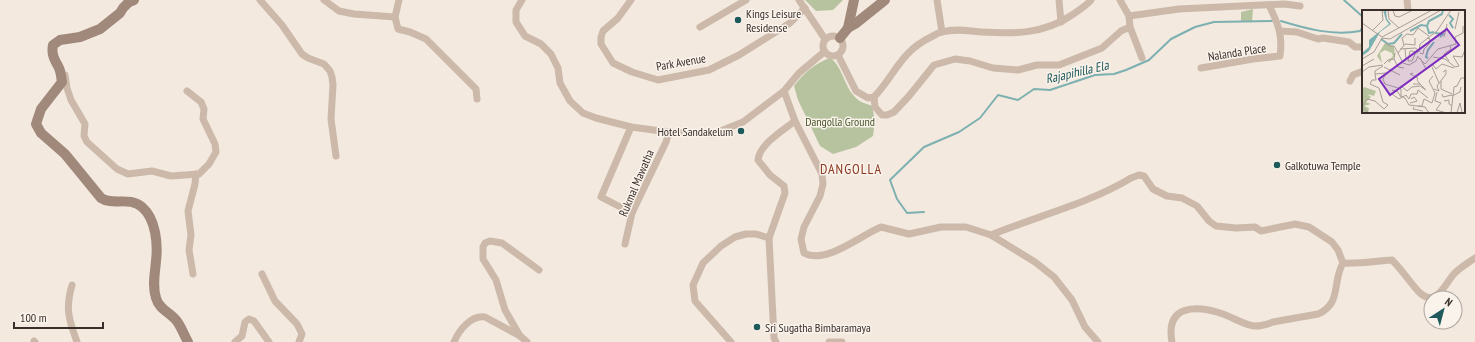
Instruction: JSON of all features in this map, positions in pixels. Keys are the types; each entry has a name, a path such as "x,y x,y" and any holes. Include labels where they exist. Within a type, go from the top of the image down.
{"street":[{"path":"134,0 129,2 120,13 100,29 80,37 60,40 53,45 52,52 59,69 62,82 41,109 36,124 41,133 66,154 101,198 107,202 128,201 136,203 142,207 150,217 155,236 156,260 153,282 156,299 160,306 177,321 188,342"},
{"path":"260,0 282,25 302,54 324,64 330,71 333,85 331,119 336,156"},
{"path":"324,0 339,10 354,14 394,17"},
{"path":"399,0 394,17 398,29 426,38 476,89 478,99"},
{"path":"522,0 516,10 516,22 525,36 541,44 551,54 558,68 560,83 570,102 583,113 631,127 669,132 713,134 743,122 784,91 799,73 824,52"},
{"name":"Park Avenue","path":"631,0 618,18 603,31 601,44 613,63 632,72 658,80 709,70 739,55 790,23 805,8"},
{"path":"700,27 746,0"},
{"path":"799,0 825,38"},
{"path":"848,28 854,0"},
{"path":"840,38 848,28 886,0"},
{"path":"937,0 942,32"},
{"path":"1059,0 1061,22"},
{"path":"838,55 856,91 868,98 874,97 885,86 896,67 908,52 923,41 942,32 956,30 1009,34 1042,29 1061,22 1087,5 1091,0"},
{"path":"1120,0 1129,16 1130,27 1142,58"},
{"path":"1407,0 1408,10"},
{"path":"1129,16 1179,9 1284,4 1300,6"},
{"name":"Nalanda Place","path":"1201,68 1280,56 1280,31 1269,5"},
{"path":"874,97 875,107 882,115 887,115 894,112 934,65 955,59 970,61 993,68 1018,70 1037,65 1059,66 1102,48 1121,31 1130,27"},
{"path":"1280,31 1297,32 1318,39 1323,38 1349,42 1355,47 1362,47"},
{"path":"834,35 840,38 843,47 838,55 829,55 824,52 822,45 825,38 834,35"},
{"path":"59,69 63,71 66,76 67,88 71,100 85,124 84,136 87,142 117,169 128,174 152,171 171,176 199,174 209,164 216,152 215,144 203,119 204,109 201,102 187,91"},
{"path":"1350,81 1353,75 1362,72"},
{"path":"784,91 795,121 822,174 823,184 820,196 804,227 801,239 804,253 810,256 826,254 845,248 881,227 910,234 941,227 966,227 991,235 1035,262 1054,277 1072,300 1085,328 1098,342"},
{"path":"776,342 774,338 769,238 785,193 784,186 770,175 758,160 758,155 775,137 795,121"},
{"path":"631,127 601,197 632,213"},
{"name":"Rukmal Mawatha","path":"625,244 632,213 666,142 669,132"},
{"path":"193,274 189,250 191,235 188,211 196,174"},
{"path":"991,235 1023,222 1069,207 1139,175 1144,176 1154,189 1167,196 1182,198 1198,206 1209,221 1216,226 1255,228 1261,231 1295,224 1309,227 1332,242 1338,250 1343,263"},
{"path":"731,342 695,302 693,285 702,263 721,246 735,237 746,234 756,234 769,238"},
{"path":"520,336 505,310 496,280 483,258 483,247 485,243 490,241 502,243 539,270"},
{"path":"1343,263 1366,264 1375,261 1392,260 1401,268 1419,292 1427,297 1433,297 1439,294 1454,274 1475,258"},
{"path":"1172,342 1172,325 1179,312 1194,309 1222,314 1254,326 1318,314 1325,311 1334,301 1338,272 1343,263"},
{"path":"262,274 275,301 297,324 302,334 299,342"},
{"path":"72,286 69,296 68,315 76,342"},
{"path":"454,342 468,322 480,316 485,317 520,336 527,342"},
{"path":"235,342 242,336 245,322 249,319 254,321 269,342"},
{"path":"829,342 842,342"}],"green space":[{"path":"805,0 843,0 833,10 816,11"},
{"path":"1253,9 1252,21 1241,21 1241,12"},
{"name":"Dangolla Ground","path":"830,58 834,61 855,97 861,102 872,106 875,121 873,136 856,147 833,154 820,146 798,100 794,86 810,69"}],"waterway":[{"name":"Rajapihilla Ela","path":"1344,0 1362,16"},
{"name":"Rajapihilla Ela","path":"924,212 907,213 897,199 890,180 924,147 959,132 980,118 998,95 1018,100 1034,89 1050,90 1095,75 1114,74 1126,70 1149,60 1171,39 1195,27 1214,22 1272,21"},
{"name":"Rajapihilla Ela","path":"1281,21 1310,29 1340,33 1360,31 1362,28"}],"place":[{"name":"Kings Leisure Residense","path":"738,20"},
{"name":"Hotel Sandakelum","path":"741,131"},
{"name":"Galkotuwa Temple","path":"1277,165"},
{"name":"Sri Sugatha Bimbaramaya","path":"757,327"}],"district":[{"name":"DANGOLLA","path":"851,169"}]}
